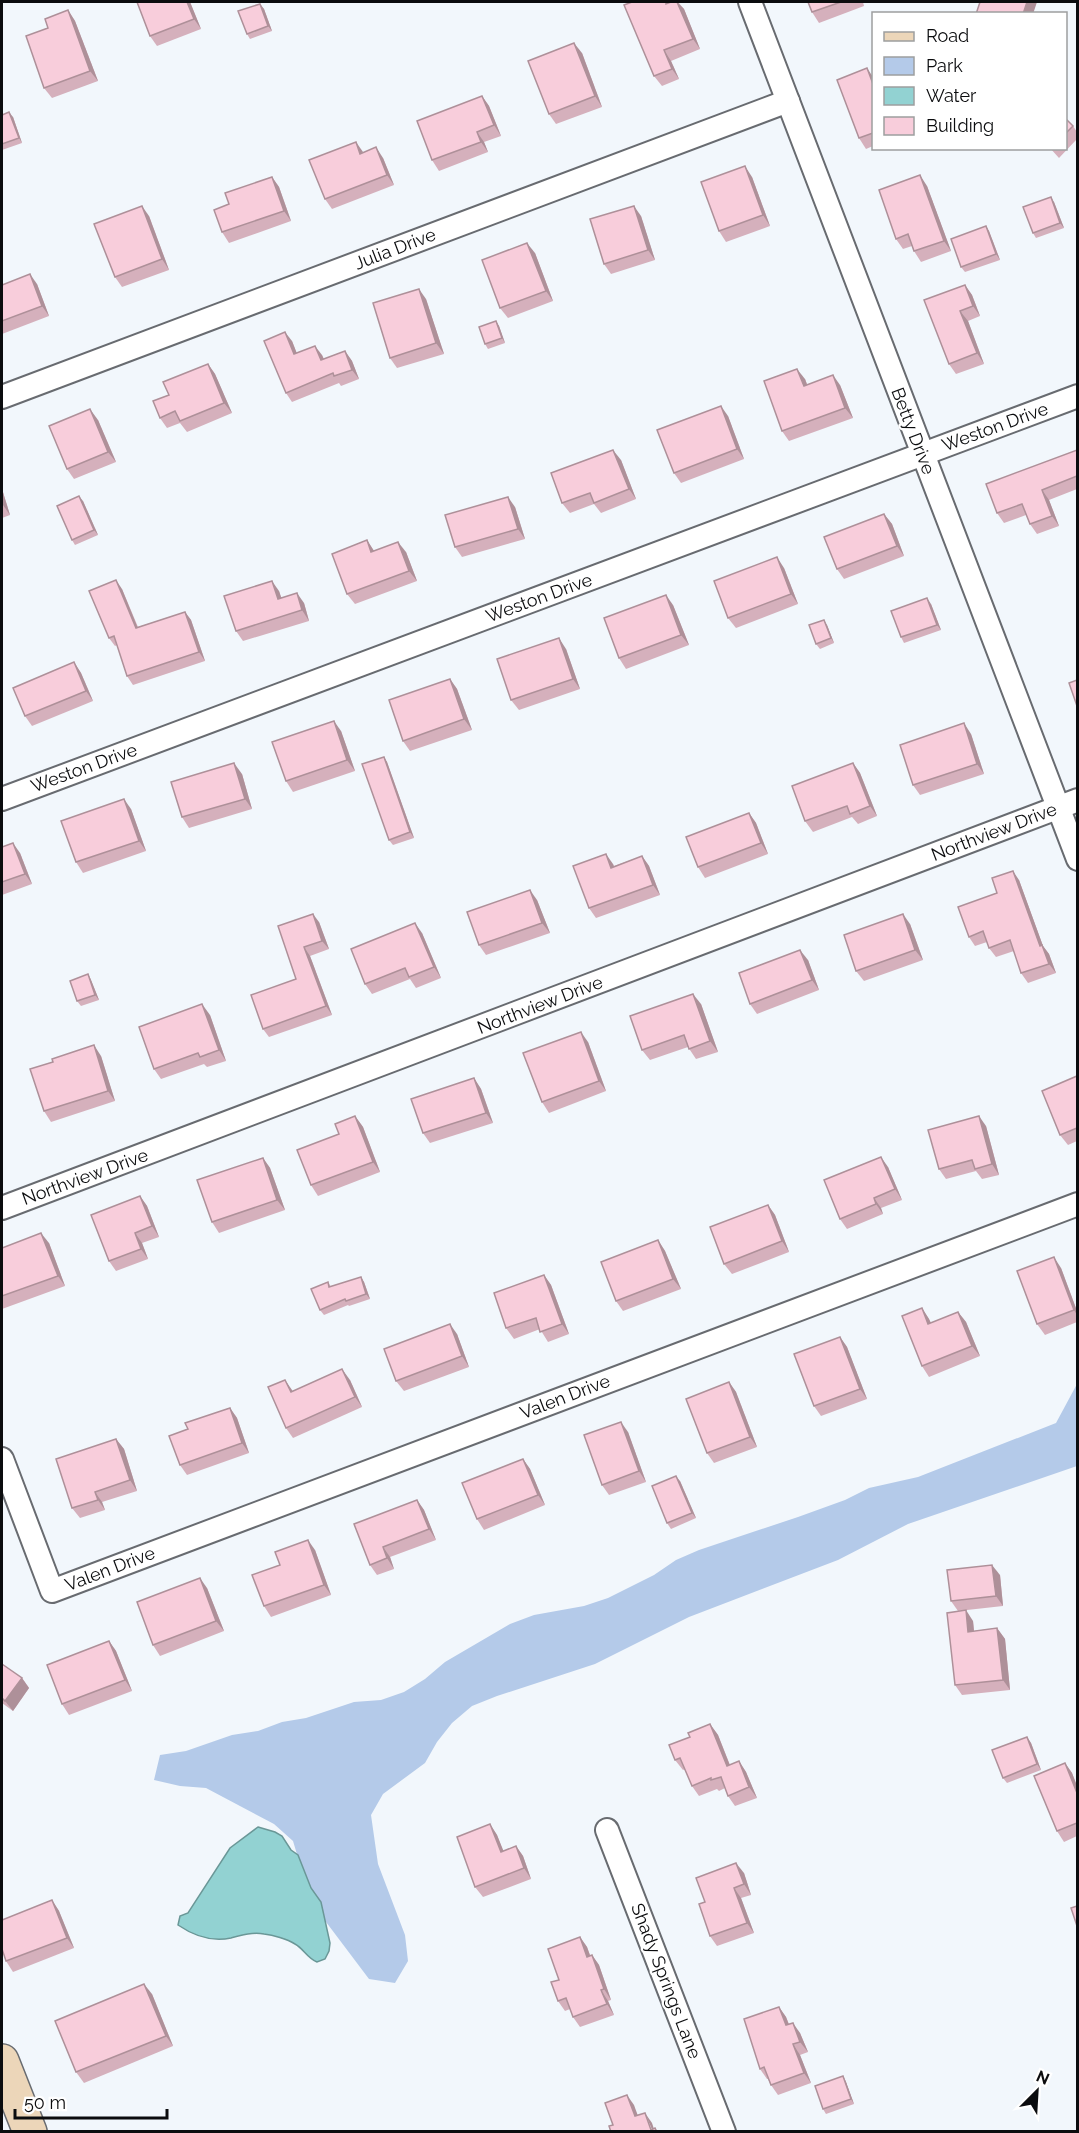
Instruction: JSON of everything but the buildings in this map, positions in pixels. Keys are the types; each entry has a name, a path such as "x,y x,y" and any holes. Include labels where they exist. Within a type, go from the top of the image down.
{"street":[{"name":"Betty Drive","path":"750,2 922,454 1068,804 1077,859"},
{"name":"Julia Drive","path":"2,397 788,101"},
{"name":"Weston Drive","path":"2,799 1077,396"},
{"name":"Northview Drive","path":"2,1208 1068,804"},
{"name":"Valen Drive","path":"2,1459 52,1591 1077,1204"},
{"name":"Shady Springs Lane","path":"607,1830 724,2132"},
{"path":"2,2061 30,2132"}],"green space":[{"path":"1077,1384 1077,1466 908,1524 838,1560 689,1617 595,1664 472,1706 452,1723 437,1742 425,1763 383,1794 371,1815 378,1864 405,1935 408,1961 395,1983 369,1979 320,1914 308,1891 293,1841 274,1824 206,1788 180,1786 154,1780 160,1755 186,1751 232,1735 258,1731 354,1702 381,1700 404,1692 425,1679 445,1662 510,1624 534,1615 584,1606 608,1598 654,1575 676,1560 699,1550 845,1500 869,1488 918,1477 1056,1423"}],"water":[{"path":"258,1827 282,1836 291,1850 298,1855 311,1888 321,1902 330,1943 325,1959 317,1962 295,1944 272,1935 255,1933 224,1939 210,1939 178,1925 180,1916 188,1913 230,1848"}]}
